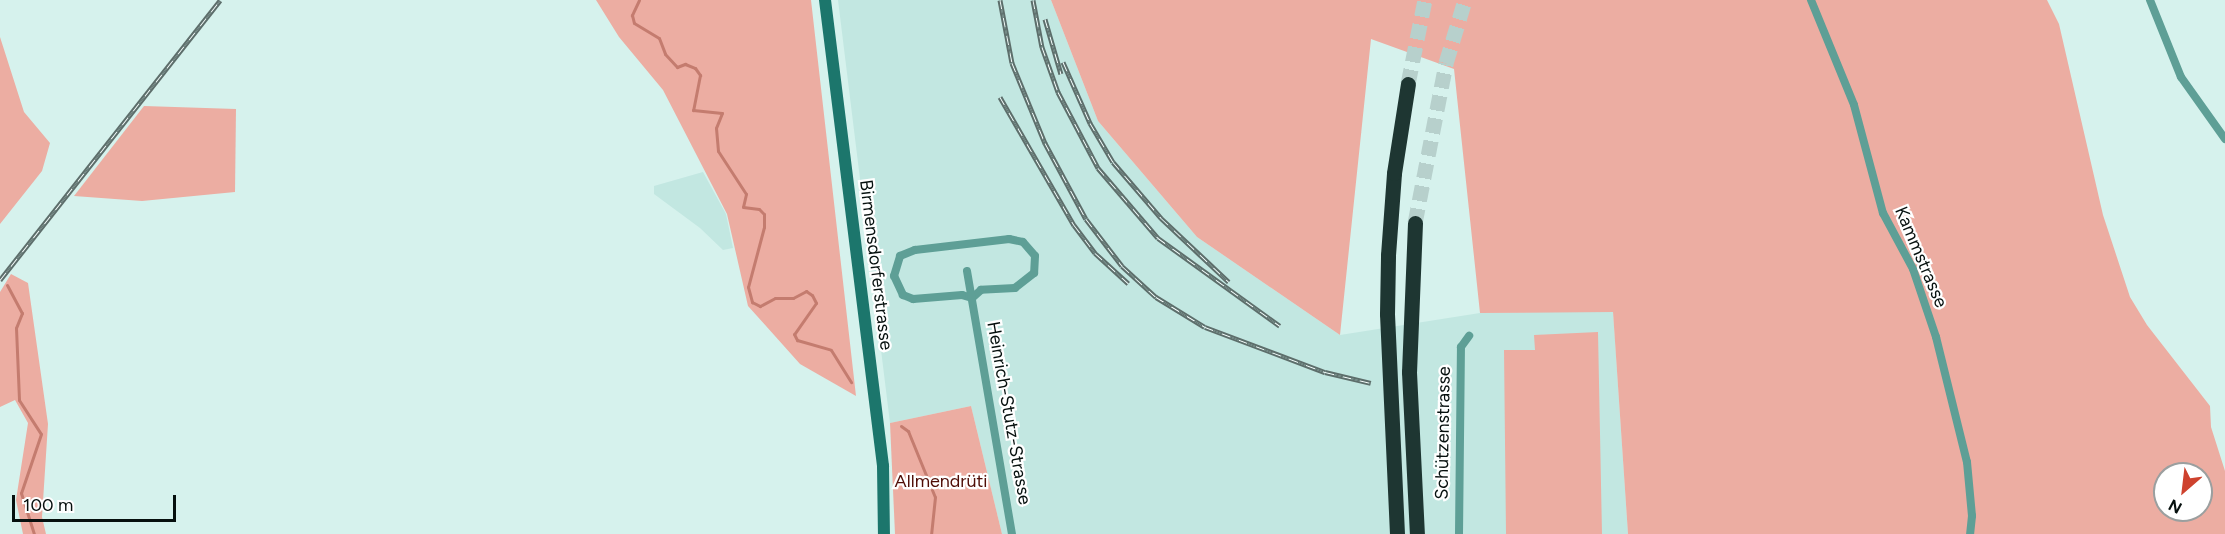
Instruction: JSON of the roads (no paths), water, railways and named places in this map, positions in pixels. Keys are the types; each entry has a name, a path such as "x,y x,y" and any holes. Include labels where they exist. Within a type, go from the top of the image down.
{"highway":[{"path":"1397,534 1387,324 1388,255 1394,172 1408,84"},
{"path":"1415,223 1410,372 1417,534"}],"main road":[{"name":"Birmensdorferstrasse","path":"825,0 883,466 884,534"}],"street":[{"name":"Kammstrasse","path":"1811,0 1854,105 1883,213 1913,270 1936,337 1967,462 1972,516 1970,534"},
{"path":"2150,0 2181,77 2225,139"},
{"path":"1009,239 1023,242 1035,256 1034,273 1023,285 997,290 981,290 972,298 913,299 903,294 894,276 900,256 915,250 1009,239"},
{"name":"Heinrich-Stutz-Strasse","path":"967,271 1012,534"},
{"name":"Schützenstrasse","path":"1459,534 1461,346 1469,336"}],"waterway":[{"path":"639,0 632,15 634,23 659,38 665,54 677,67 685,64 695,68 700,75 693,110 722,113 716,128 718,151 746,194 743,207 759,209 764,214 764,227 748,287 752,302 760,306 775,298 793,298 806,291 812,295 816,303 794,334 797,340 831,350 851,382"},
{"path":"7,285 22,313 16,328 19,400 41,434 21,493 34,534"},
{"path":"901,426 908,431 935,497 931,534"}],"tunnel":[{"path":"1408,84 1425,0"},
{"path":"1415,223 1446,63 1465,0"}],"railway":[{"path":"0,280 220,0"},
{"path":"1000,0 1012,63 1045,143 1086,219 1122,266 1156,297 1205,327 1325,372 1371,383"},
{"path":"1033,0 1042,47 1058,92 1098,168 1158,238 1280,326"},
{"path":"1045,19 1061,74"},
{"path":"1063,62 1090,123 1113,162 1161,218 1229,282"},
{"path":"1000,97 1074,225 1095,253 1128,283"}],"park label":[{"name":"Allmendrüti","path":"941,481"}]}
